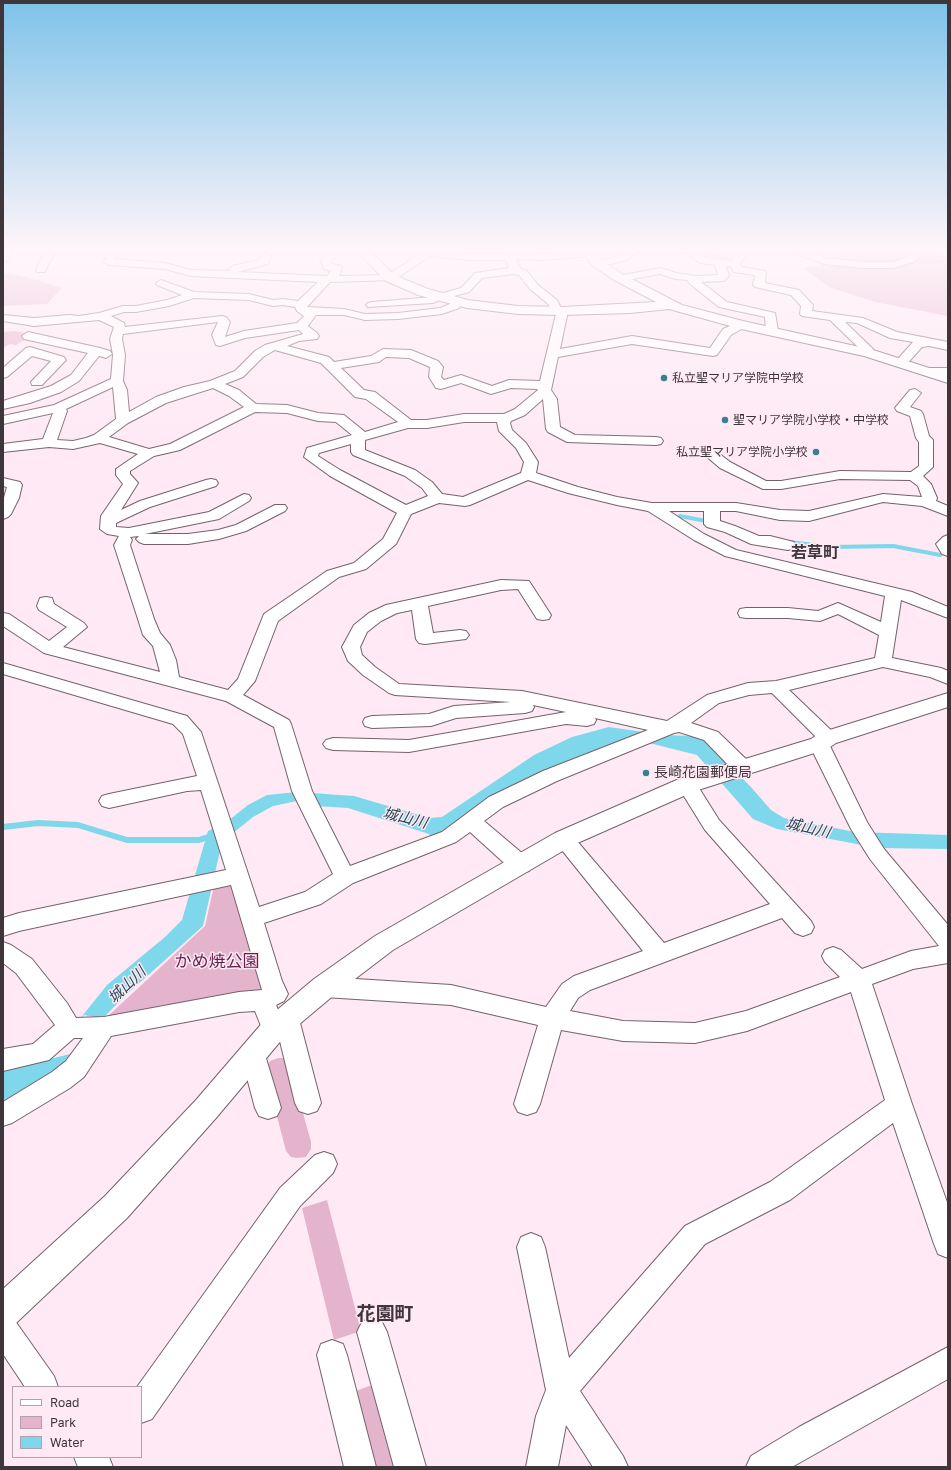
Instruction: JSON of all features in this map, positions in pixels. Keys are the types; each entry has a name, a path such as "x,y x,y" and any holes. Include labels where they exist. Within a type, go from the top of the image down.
{"street":[{"path":"3,318 34,322 96,317"},
{"path":"101,317 120,326 116,339 119,355 117,381 121,390 123,420"},
{"path":"119,331 222,319 224,322 218,335 220,342 244,334 301,326 309,317"},
{"path":"405,511 335,473 311,456 312,451 406,424 427,424 464,418 506,418 520,412 544,392 558,317"},
{"path":"711,317 741,325 868,353 948,379"},
{"path":"771,317 773,323 772,331"},
{"path":"829,317 859,320 894,335 948,346"},
{"path":"833,317 868,349 868,353"},
{"path":"552,354 632,340 713,352 728,332 741,325"},
{"path":"3,448 90,442 99,438 123,420 161,400 188,390 214,384 239,374 259,354 274,346 296,338 313,336 301,326"},
{"path":"28,336 96,351 102,354 119,355"},
{"path":"901,363 918,344 931,342"},
{"path":"274,346 325,360 360,394 370,395 402,418 406,424"},
{"path":"3,374 30,351 60,360 32,386 3,394"},
{"path":"3,405 25,400 56,389 75,378 96,351"},
{"path":"332,366 375,359 383,353 411,354 434,364 437,367 435,377 442,385 461,379 491,390 502,388 509,384 541,385 544,392 550,399 553,429 566,437 572,439 656,441"},
{"path":"930,372 948,372"},
{"path":"3,420 58,408 117,381"},
{"path":"37,382 56,389"},
{"path":"214,384 234,392 253,408"},
{"path":"708,451 725,466 763,485 781,485 840,475 914,476 926,467 926,440 923,438 916,414 902,408 915,393"},
{"path":"49,444 60,411 58,408"},
{"path":"166,680 170,677 167,660 160,645 152,635 122,545 109,516 131,484 123,475 123,469 149,453 175,447 253,408 287,409 318,417 339,418 360,437"},
{"path":"506,418 503,423 506,431 521,446 531,462 528,475"},
{"path":"360,437 358,452 410,473 427,485 437,498"},
{"path":"99,438 149,453"},
{"path":"232,697 246,681 270,618 333,574 360,566 390,541 405,511 437,498 465,502 528,475 573,490 617,501 652,507 736,507 780,515 809,516 883,498 926,502 948,511"},
{"path":"914,476 924,484 927,490 930,498 926,502"},
{"path":"3,482 15,486 12,498 3,514"},
{"path":"115,531 145,504 211,483"},
{"path":"115,531 129,533 214,516 244,498"},
{"path":"652,507 699,537 731,553 906,596 948,613"},
{"path":"710,507 712,510 712,524 730,529 757,541 770,541 788,545"},
{"path":"115,531 188,539 219,534 241,528 280,508"},
{"path":"948,540 944,544 948,551"},
{"path":"543,615 523,584 501,585 392,609 375,617 360,629 351,647 354,657 369,671 395,689 522,697 550,702 664,730"},
{"path":"883,662 894,594"},
{"path":"46,602 45,606 78,627 50,649"},
{"path":"419,603 425,638 460,635"},
{"path":"746,612 788,612 820,616 838,608 887,632"},
{"path":"3,618 50,649 232,697 282,724 306,800 345,877"},
{"path":"252,918 313,898 345,877 449,837 496,802 550,776 664,730 713,699 748,689 776,687 883,662 935,672 948,678"},
{"path":"3,668 180,720 192,732 226,832 230,876 252,918 270,981 276,994 264,1001 239,1002 103,1027 70,1028 40,1053 3,1060"},
{"path":"776,687 824,741 858,824 877,854 948,941"},
{"path":"3,1312 116,1207 280,1024 324,987 384,943 564,839 697,782 948,700"},
{"path":"372,722 431,720 454,712 532,706 550,702"},
{"path":"333,744 409,746 566,718 664,730 680,726 711,736 742,767"},
{"path":"109,801 187,784 209,782"},
{"path":"697,782 712,825 784,908 803,927"},
{"path":"471,821 521,865"},
{"path":"564,839 659,954"},
{"path":"3,927 19,922 230,876"},
{"path":"527,1104 552,1018 570,991 582,983 784,908"},
{"path":"3,951 24,966 59,1010 70,1028"},
{"path":"324,987 451,994 552,1018 623,1031 695,1033 747,1021 911,960 948,954"},
{"path":"833,956 859,980 899,1104 948,1244"},
{"path":"264,1001 280,1024 308,1103"},
{"path":"3,1115 61,1080 75,1069 103,1027"},
{"path":"253,1055 268,1108"},
{"path":"542,1467 552,1416 561,1390 695,1235 780,1191 899,1104"},
{"path":"142,1407 290,1197 324,1164"},
{"path":"531,1248 561,1390 612,1467"},
{"path":"3,1328 42,1386"},
{"path":"372,1332 410,1467"},
{"path":"332,1355 360,1467"},
{"path":"762,1467 810,1438 948,1362"},
{"path":"91,1458 97,1467"},
{"path":"101,1467 107,1458"}],"green space":[{"path":"14,331 35,334 16,345 10,344 3,348 3,332"},
{"name":"かめ焼公園","path":"230,882 262,990 108,1016 205,926 214,886"},
{"path":"283,1058 289,1062 311,1142 311,1149 306,1157 291,1157 286,1151 266,1074 267,1066 270,1061"},
{"path":"327,1200 361,1331 334,1340 302,1208"},
{"path":"377,1383 400,1467 367,1467 348,1394"}],"water":[{"name":"城山川","path":"609,727 665,735 692,736 705,741 750,786 771,810 784,818 855,832 948,835 948,849 878,848 777,829 753,819 697,755 633,739 433,839 429,834 348,808 317,806 297,801 273,806 253,817 222,842 203,926 126,995 101,1020 80,1050 32,1092 3,1100 3,1071 47,1060 107,985 165,937 182,920 208,831 228,821 248,805 267,795 297,792 354,796 429,818 442,817 534,755 572,737"}],"pier":[{"path":"84,1015 105,1019 82,1051 46,1060"}],"waterway":[{"path":"680,516 711,522"},
{"path":"789,542 831,547 893,546 940,555"},
{"path":"3,827 38,823 78,825 127,840 199,840 211,836"}],"place":[{"name":"私立聖マリア学院中学校","path":"664,378"},
{"name":"聖マリア学院小学校・中学校","path":"725,420"},
{"name":"私立聖マリア学院小学校","path":"816,452"},
{"name":"長崎花園郵便局","path":"646,773"}],"district":[{"name":"若草町","path":"815,553"},
{"name":"花園町","path":"385,1314"}]}
